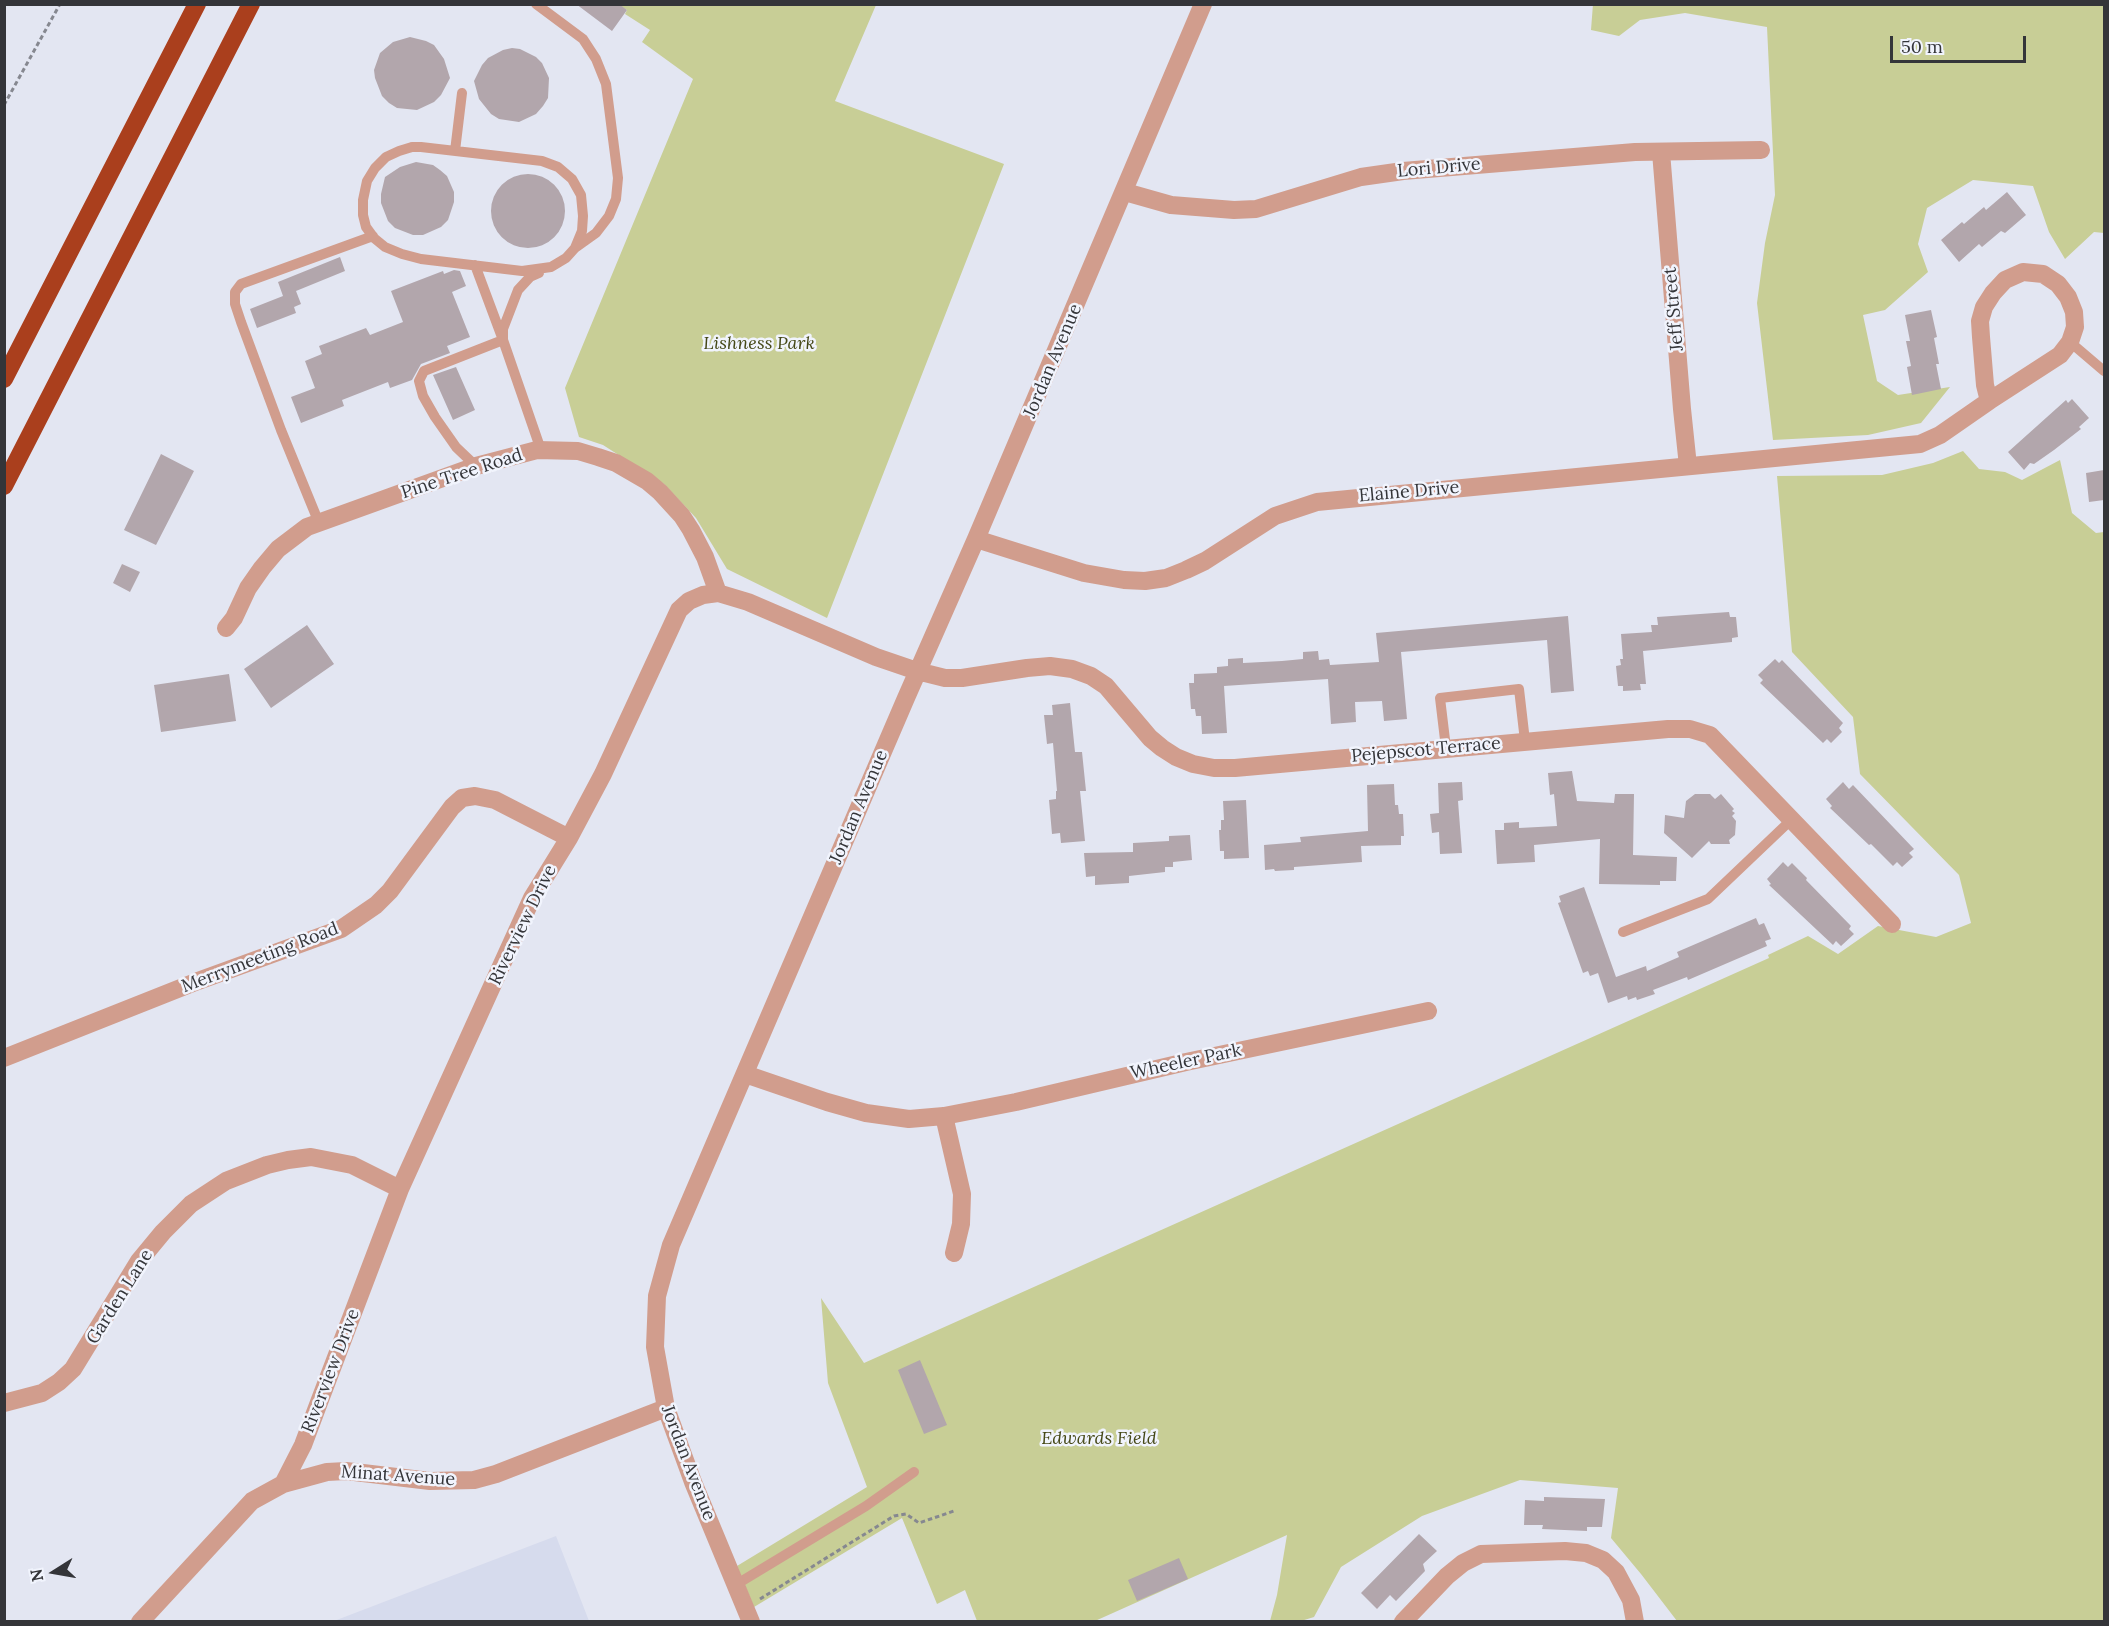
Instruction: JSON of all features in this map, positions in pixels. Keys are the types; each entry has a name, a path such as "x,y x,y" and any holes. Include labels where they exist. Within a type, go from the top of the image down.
{"highway":[{"path":"4,379 197,4"},
{"path":"4,486 251,4"}],"street":[{"name":"Jordan Avenue","path":"751,1622 693,1482 666,1408 655,1347 657,1296 672,1245 1125,192 1203,4"},
{"name":"Lori Drive","path":"1125,192 1171,205 1233,210 1256,209 1360,177 1403,171 1635,152 1761,150"},
{"name":"Jeff Street","path":"1661,152 1688,466"},
{"path":"1989,401 1985,385 1980,321 1988,300 2005,280 2023,272 2043,274 2058,284 2068,297 2074,312 2075,327 2070,342"},
{"name":"Elaine Drive","path":"976,539 1084,573 1124,580 1166,578 1205,561 1275,516 1317,502 1920,444 1940,435 2060,355 2070,342"},
{"name":"Pine Tree Road","path":"226,628 234,618 249,588 278,549 297,534 319,523 476,466 516,454 541,450 578,452 598,457 616,463 647,482 667,500 692,530 718,593"},
{"path":"718,593 748,603 876,657 917,671"},
{"name":"Riverview Drive","path":"283,1484 315,1415 400,1189 532,897 569,838 603,774 679,610 689,601 703,595 718,593"},
{"name":"Pejepscot Terrace","path":"917,671 945,678 962,678 1050,666 1072,669 1106,686 1150,738 1162,748 1193,764 1214,768 1690,729 1710,735 1892,924"},
{"name":"Merrymeeting Road","path":"4,1058 198,981 341,929 368,912 390,891 452,807 462,798 475,796 495,800 569,838"},
{"name":"Wheeler Park","path":"745,1074 866,1113 909,1119 944,1116 1428,1011"},
{"path":"944,1116 962,1194 961,1224 954,1253"},
{"name":"Garden Lane","path":"4,1403 42,1393 73,1369 129,1277 151,1247 191,1204 226,1181 267,1165 311,1157 352,1165 400,1189"},
{"name":"Minat Avenue","path":"140,1622 252,1501 283,1484 327,1472 346,1471 430,1481 474,1480 496,1474 666,1408"},
{"path":"1403,1622 1447,1575 1463,1563 1481,1554 1565,1551 1586,1553 1603,1560 1616,1572 1631,1599 1635,1622"}],"lane":[{"path":"503,340 506,318 518,290 530,277 566,258 575,248 596,233 609,216 616,199 618,178 606,84 596,59 583,39 536,4"},
{"path":"455,151 462,93"},
{"path":"551,267 522,271 421,259 386,247 366,227 363,200 368,181 375,168 386,157 412,147 542,161 558,167 572,179 581,195 584,216 582,231 575,248"},
{"path":"319,523 240,322 235,304 235,292 241,284 373,236"},
{"path":"475,265 541,450"},
{"path":"476,466 456,447 435,417 423,396 419,381 424,371 503,340"},
{"path":"2070,342 2104,371"},
{"path":"1446,748 1440,698 1520,689 1525,741"},
{"path":"1623,932 1708,899 1791,820"},
{"path":"736,1584 866,1506 914,1472"}],"path":[{"path":"4,105 60,4"},
{"path":"755,1602 894,1516 906,1514 919,1523 954,1511"}],"shaded area":[{"path":"556,1536 589,1621 334,1621"}],"green space":[{"path":"1593,4 2104,5 2104,233 2094,232 2065,259 2049,232 2033,186 1973,180 1927,208 1918,244 1928,272 1885,310 1863,315 1877,381 1898,395 1950,387 1921,423 1868,435 1773,440 1757,303 1765,243 1775,195 1767,27 1685,13 1640,20 1619,36 1591,30"},
{"name":"Lishness Park","path":"619,5 876,5 835,101 1004,164 827,618 727,569 696,518 664,484 603,445 579,437 565,388 693,79 642,42 650,30 625,14 627,10"},
{"name":"Edwards Field","path":"1963,451 1979,469 2005,472 2022,480 2060,460 2072,513 2096,533 2104,532 2104,1621 1677,1621 1611,1538 1618,1488 1520,1480 1422,1516 1341,1567 1314,1617 1301,1621 1270,1621 1277,1595 1287,1535 1095,1621 977,1621 965,1590 937,1604 902,1518 754,1607 737,1566 867,1487 828,1383 821,1298 864,1363 1769,958 1768,955 1808,936 1838,954 1878,926 1936,937 1971,923 1959,875 1860,774 1853,717 1792,652 1777,476 1882,475 1933,463"}],"building":[{"path":"576,4 619,4 627,10 612,31"},
{"path":"410,37 434,45 444,59 450,78 441,95 434,102 417,110 397,108 389,103 382,96 374,70 380,53 393,42"},
{"path":"512,48 520,49 536,57 542,63 549,78 548,98 543,106 536,114 519,122 499,119 491,114 479,99 474,81 488,58"},
{"path":"416,162 433,165 440,170 447,176 454,192 454,202 448,220 441,227 423,235 413,235 395,228 388,221 381,203 385,177 400,167"},
{"path":"528,174 542,177 554,185 562,197 565,211 562,225 554,237 542,245 528,248 514,245 502,237 494,225 491,211 494,197 502,185 514,177"},
{"path":"2007,192 2026,215 2005,233 2001,231 1982,247 1979,244 1959,262 1941,240 1984,207 1986,210"},
{"path":"340,257 345,271 296,291 301,304 294,307 296,313 257,328 250,309 283,296 278,282"},
{"path":"454,270 460,271 466,286 452,292 470,337 447,346 450,353 421,364 412,380 390,388 388,382 342,400 344,406 301,423 291,397 315,388 305,361 322,354 319,346 366,328 370,335 403,322 391,291 443,271 444,274"},
{"path":"1931,310 1937,337 1934,338 1939,364 1936,364 1941,389 1912,395 1907,367 1911,366 1906,341 1910,341 1905,315"},
{"path":"456,367 475,410 453,420 433,375"},
{"path":"2072,399 2089,418 2079,427 2081,429 2034,464 2030,463 2024,470 2008,452 2066,400 2068,403"},
{"path":"161,454 194,471 156,545 124,530"},
{"path":"2104,470 2104,500 2089,502 2086,473"},
{"path":"122,564 140,572 130,592 113,583"},
{"path":"1729,612 1730,617 1736,617 1738,637 1732,638 1732,642 1643,651 1646,684 1640,684 1641,690 1623,691 1623,686 1618,686 1616,666 1621,665 1620,659 1623,659 1621,634 1652,632 1651,625 1658,625 1657,617"},
{"path":"1568,616 1574,691 1551,693 1547,640 1401,652 1407,719 1384,721 1382,701 1355,702 1356,722 1331,724 1328,679 1224,686 1227,733 1202,734 1201,716 1196,716 1195,709 1191,709 1189,683 1194,683 1194,674 1217,673 1217,667 1228,666 1228,659 1243,658 1243,663 1282,661 1303,659 1303,652 1318,651 1319,660 1329,659 1330,665 1379,662 1376,633"},
{"path":"307,625 334,664 271,708 244,669"},
{"path":"1775,659 1779,663 1782,660 1843,723 1839,728 1842,732 1831,743 1827,739 1823,743 1760,683 1763,680 1758,675"},
{"path":"229,674 236,721 161,732 154,685"},
{"path":"1070,703 1075,752 1082,752 1086,791 1080,791 1085,841 1061,843 1060,833 1052,834 1049,800 1056,799 1057,791 1053,743 1047,744 1044,715 1053,715 1052,705"},
{"path":"1572,771 1577,801 1614,803 1615,794 1634,794 1633,855 1677,857 1676,881 1660,881 1660,885 1599,884 1600,839 1534,845 1535,862 1497,864 1495,830 1504,830 1504,823 1519,822 1519,828 1557,826 1554,794 1550,795 1548,773"},
{"path":"1462,782 1463,800 1458,801 1462,853 1440,854 1439,832 1432,833 1430,814 1439,813 1438,783"},
{"path":"1843,782 1849,789 1853,785 1914,849 1909,853 1913,857 1902,867 1897,862 1893,866 1830,808 1832,806 1826,799"},
{"path":"1394,784 1395,805 1398,805 1399,814 1403,814 1404,836 1401,836 1401,845 1361,846 1362,862 1294,867 1294,870 1265,870 1264,845 1301,842 1300,837 1368,831 1367,785"},
{"path":"1695,794 1710,794 1715,799 1721,794 1734,809 1732,811 1735,813 1732,816 1736,821 1735,835 1729,840 1730,844 1711,844 1709,841 1692,858 1664,833 1665,815 1684,818 1686,801"},
{"path":"1246,800 1249,858 1224,859 1224,851 1220,851 1219,830 1221,830 1221,820 1224,820 1223,801"},
{"path":"1190,835 1192,860 1173,862 1173,867 1165,867 1165,872 1129,876 1129,883 1095,885 1095,876 1086,877 1084,853 1133,852 1133,843 1169,841 1169,836"},
{"path":"1783,862 1788,867 1792,863 1851,926 1849,929 1854,934 1841,946 1836,941 1833,945 1769,885 1771,884 1767,879"},
{"path":"1584,887 1616,977 1646,966 1647,971 1679,957 1677,952 1756,918 1759,925 1764,923 1771,939 1765,941 1767,946 1688,980 1687,977 1653,990 1655,994 1637,1000 1636,997 1628,1000 1627,996 1608,1003 1598,973 1590,976 1588,971 1583,973 1558,903 1561,902 1559,896"},
{"path":"920,1360 947,1425 924,1434 898,1370"},
{"path":"1544,1497 1605,1499 1602,1527 1587,1527 1587,1531 1542,1529 1543,1525 1524,1525 1525,1500 1544,1501"},
{"path":"1419,1534 1437,1551 1423,1564 1425,1571 1396,1601 1390,1595 1377,1609 1361,1593"},
{"path":"1179,1558 1188,1579 1137,1601 1128,1580"}]}
